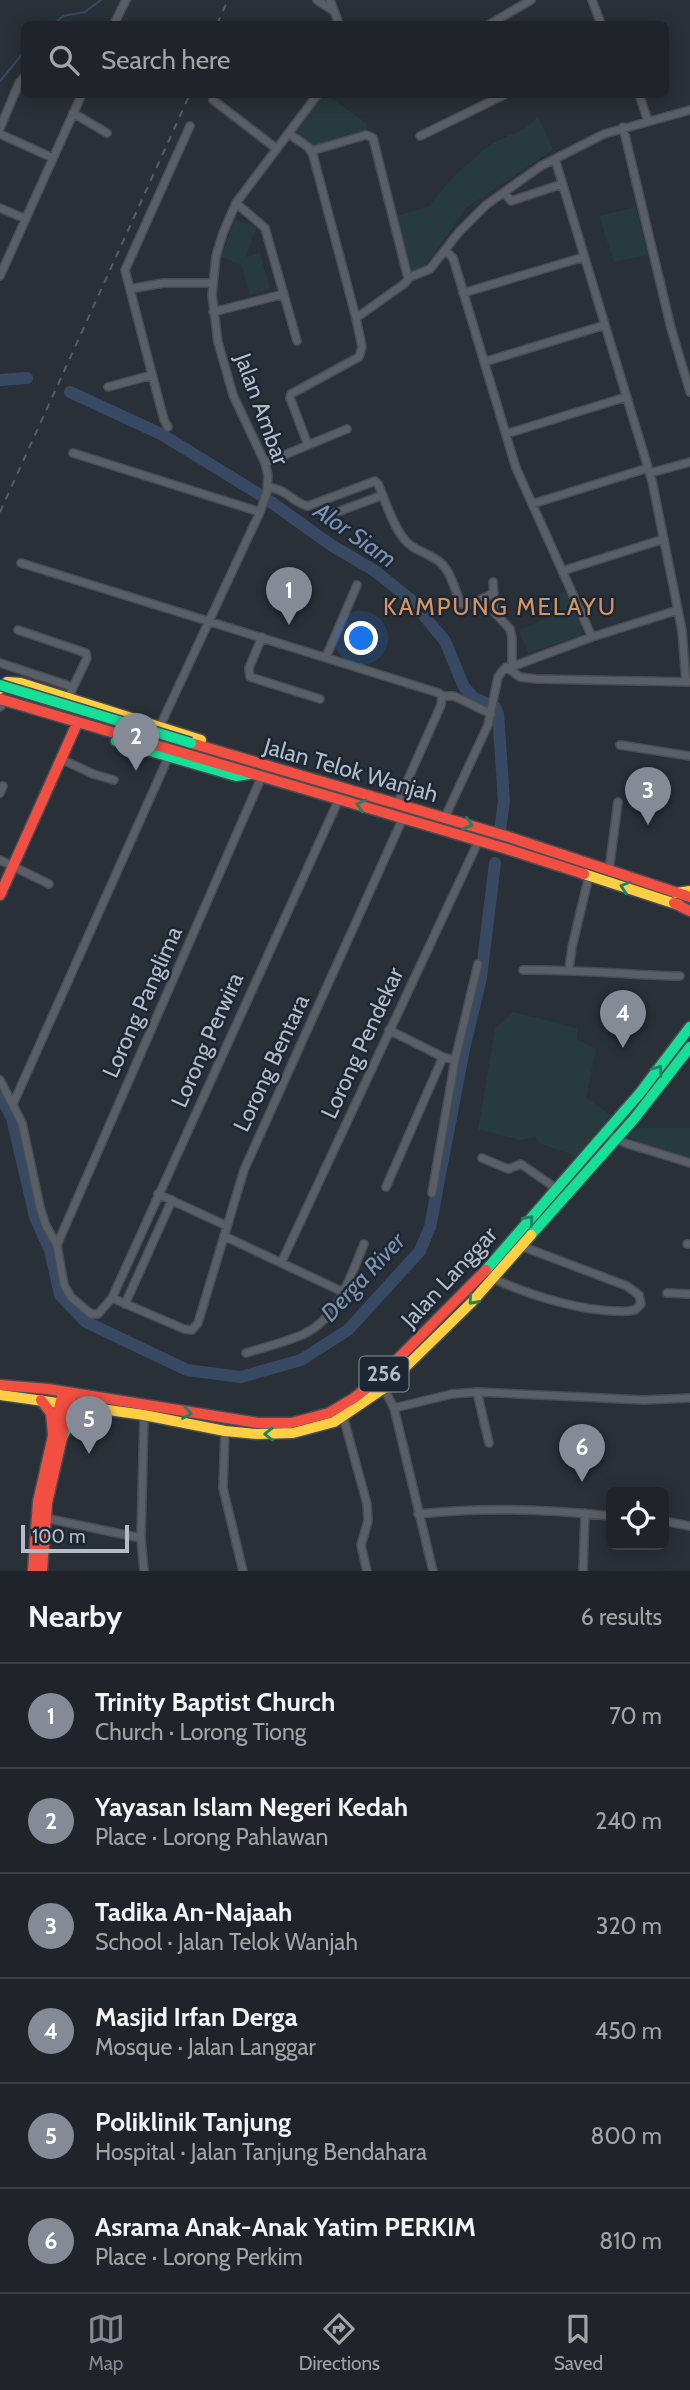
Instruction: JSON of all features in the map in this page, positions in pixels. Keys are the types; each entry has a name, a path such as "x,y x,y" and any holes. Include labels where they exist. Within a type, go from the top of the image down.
{"main road":[{"path":"0,687 7,682 13,682 160,726 190,736 258,771"},
{"name":"Jalan Telok Wanjah","path":"0,687 191,743 258,771 339,799 589,876 675,898 690,897"},
{"path":"0,704 169,758 236,775 258,771"},
{"name":"Jalan Telok Wanjah","path":"0,704 187,755 445,817 609,870 675,898"},
{"path":"0,895 75,728"},
{"path":"690,891 675,898 690,910"},
{"name":"Jalan Langgar","path":"0,1385 66,1398 258,1423 291,1423 330,1413 380,1384 557,1189 640,1093 690,1027"},
{"name":"Jalan Langgar","path":"0,1395 41,1400 66,1398 94,1408 257,1434 293,1433 334,1422 472,1302 650,1100 690,1047"},
{"path":"33,1571 38,1502 66,1398"},
{"path":"41,1400 51,1413 57,1436 45,1518 42,1571"},
{"path":"57,1436 73,1418 94,1408"}],"street":[{"path":"116,21 126,0"},
{"path":"317,0 334,12"},
{"path":"330,0 338,21"},
{"path":"495,21 531,0"},
{"path":"592,0 600,21"},
{"path":"0,128 21,81"},
{"path":"0,276 80,98"},
{"name":"Jalan Ambar","path":"160,726 260,512 268,487 265,463 233,395 218,342 213,312 216,256 236,203 314,98"},
{"path":"420,136 498,98"},
{"path":"640,98 648,121"},
{"path":"213,100 277,149"},
{"path":"356,318 404,284 408,278 430,269 472,217 504,192 555,159 623,127 690,110"},
{"path":"73,113 107,133"},
{"path":"168,427 152,375 126,266 190,127"},
{"path":"623,127 671,328 690,392"},
{"path":"0,134 53,158"},
{"path":"289,134 311,151 362,347 361,354 290,396 308,445"},
{"path":"311,151 366,135 373,138 408,278"},
{"path":"509,666 520,677 536,680 688,682 682,631 649,470 555,159"},
{"path":"504,192 512,201 562,184"},
{"path":"236,203 265,228 298,341"},
{"path":"0,208 26,219"},
{"path":"445,250 453,258 516,468 592,637"},
{"path":"463,293 584,257"},
{"path":"130,289 163,283 213,283"},
{"path":"213,312 284,294"},
{"path":"484,362 605,325"},
{"path":"108,387 152,375"},
{"path":"506,435 626,397"},
{"path":"265,463 347,429"},
{"path":"73,453 260,512"},
{"path":"532,504 649,470 690,462"},
{"path":"268,487 282,490 304,505 312,505 373,481 377,482 405,540 442,563 461,604 468,605 494,593"},
{"path":"332,514 383,495"},
{"path":"562,571 664,540"},
{"path":"21,563 435,690 442,696 454,696 491,714"},
{"path":"493,582 495,613 510,629 512,638 509,666"},
{"path":"326,657 357,585"},
{"path":"445,817 491,714 498,677 509,666 678,610"},
{"path":"18,630 86,653 87,658 68,698"},
{"path":"262,637 249,668 250,677 320,699"},
{"path":"0,663 73,687"},
{"path":"397,804 441,705 442,696"},
{"path":"620,745 690,756"},
{"path":"13,1104 169,758"},
{"path":"61,759 93,774 114,780"},
{"name":"Lorong Panglima","path":"57,1245 258,771"},
{"name":"Lorong Perwira","path":"112,1298 339,799"},
{"path":"609,870 618,802"},
{"name":"Lorong Bentara","path":"125,1304 184,1329 192,1330 198,1322 247,1161 403,818"},
{"name":"Lorong Pendekar","path":"281,1263 478,840"},
{"path":"0,860 49,884"},
{"path":"569,969 589,876"},
{"path":"432,1193 455,1060 478,964"},
{"path":"523,970 569,969 680,976"},
{"path":"389,1030 443,1057 455,1060"},
{"path":"386,1187 443,1057"},
{"path":"0,1080 22,1123 46,1226 57,1245 64,1285 71,1297 91,1314 103,1310 112,1298 125,1304 172,1200"},
{"path":"606,1132 616,1139 690,1163"},
{"path":"482,1158 508,1169 521,1164 557,1189"},
{"path":"158,1194 227,1226"},
{"path":"224,1236 343,1292"},
{"path":"246,1353 294,1338 312,1329 330,1313 343,1292 364,1244"},
{"path":"492,1278 533,1294 586,1307 628,1311 635,1310 641,1304 639,1295 627,1286 521,1247"},
{"path":"667,1293 690,1294"},
{"path":"380,1384 394,1408 433,1571"},
{"path":"394,1408 452,1394 477,1392 643,1400 690,1398"},
{"path":"477,1392 489,1444"},
{"path":"144,1571 141,1538 145,1415"},
{"path":"343,1416 367,1504 368,1521 361,1545 367,1571"},
{"path":"225,1431 223,1488 243,1571"},
{"path":"418,1514 500,1508 606,1515"},
{"path":"583,1571 585,1513"},
{"path":"45,1518 141,1538"},
{"path":"669,1522 690,1526"}],"green space":[{"path":"321,98 331,98 367,124 366,132 317,145 309,144 299,137 297,130"},
{"path":"538,116 553,150 466,208 426,265 411,271 397,216 430,206 476,156 498,140 522,130"},
{"path":"636,207 648,255 614,262 599,216"},
{"path":"235,219 256,227 246,257 260,253 270,289 249,295 242,265 221,257"},
{"path":"566,591 583,628 580,636 528,653 519,630 545,619 540,605"},
{"path":"513,1012 577,1029 577,1039 596,1049 586,1098 611,1115 577,1156 541,1144 535,1137 520,1140 478,1129 495,1029"},
{"path":"637,1128 690,1128 690,1160 648,1147 627,1136"}],"waterway":[{"path":"57,21 63,16 85,12 101,0"},
{"path":"0,81 21,56"},
{"name":"Alor Siam","path":"0,380 27,378"},
{"name":"Alor Siam","path":"70,392 161,434 262,496"},
{"name":"Alor Siam","path":"271,502 331,545 375,571 411,600 445,641 464,687 474,698 487,703"},
{"name":"Alor Siam","path":"495,707 498,714 504,801 500,830"},
{"name":"Derga River","path":"0,1095 12,1118 35,1217 50,1250 60,1295 86,1322 187,1370 241,1377 301,1360 348,1330 420,1251 430,1227 464,1049 481,978 495,863"}],"railway":[{"path":"218,21 228,0"},
{"path":"0,512 188,98"}],"traffic: fast":[{"path":"0,685 191,743"},
{"path":"116,741 236,776 250,774"},
{"path":"486,1270 640,1093 690,1027"},
{"path":"531,1235 634,1119 690,1047"},
{"path":"62,1437 73,1418 91,1409"}],"traffic: slow":[{"path":"0,689 7,682 21,683 201,740"},
{"path":"584,874 679,905"},
{"path":"676,893 690,891"},
{"path":"0,1395 257,1434 293,1433 334,1422 384,1388 472,1302 531,1235"}],"traffic: jam":[{"path":"0,699 584,874"},
{"path":"0,895 75,728"},
{"path":"191,743 509,837 690,897"},
{"path":"674,903 690,911"},
{"path":"0,1385 48,1389 258,1423 291,1423 329,1413 376,1381 486,1270"},
{"path":"33,1571 38,1502 62,1396"},
{"path":"42,1571 47,1503 71,1398"},
{"path":"41,1400 51,1413 53,1434"}],"place":[{"name":"Trinity Baptist Church","path":"289,625"},
{"name":"Yayasan Islam Negeri Kedah","path":"136,771"},
{"name":"Tadika An-Najaah","path":"648,825"},
{"name":"Masjid Irfan Derga","path":"623,1048"},
{"name":"Poliklinik Tanjung","path":"89,1454"},
{"name":"Asrama Anak-Anak Yatim PERKIM","path":"582,1482"}],"district":[{"name":"KAMPUNG MELAYU","path":"500,607"}]}
